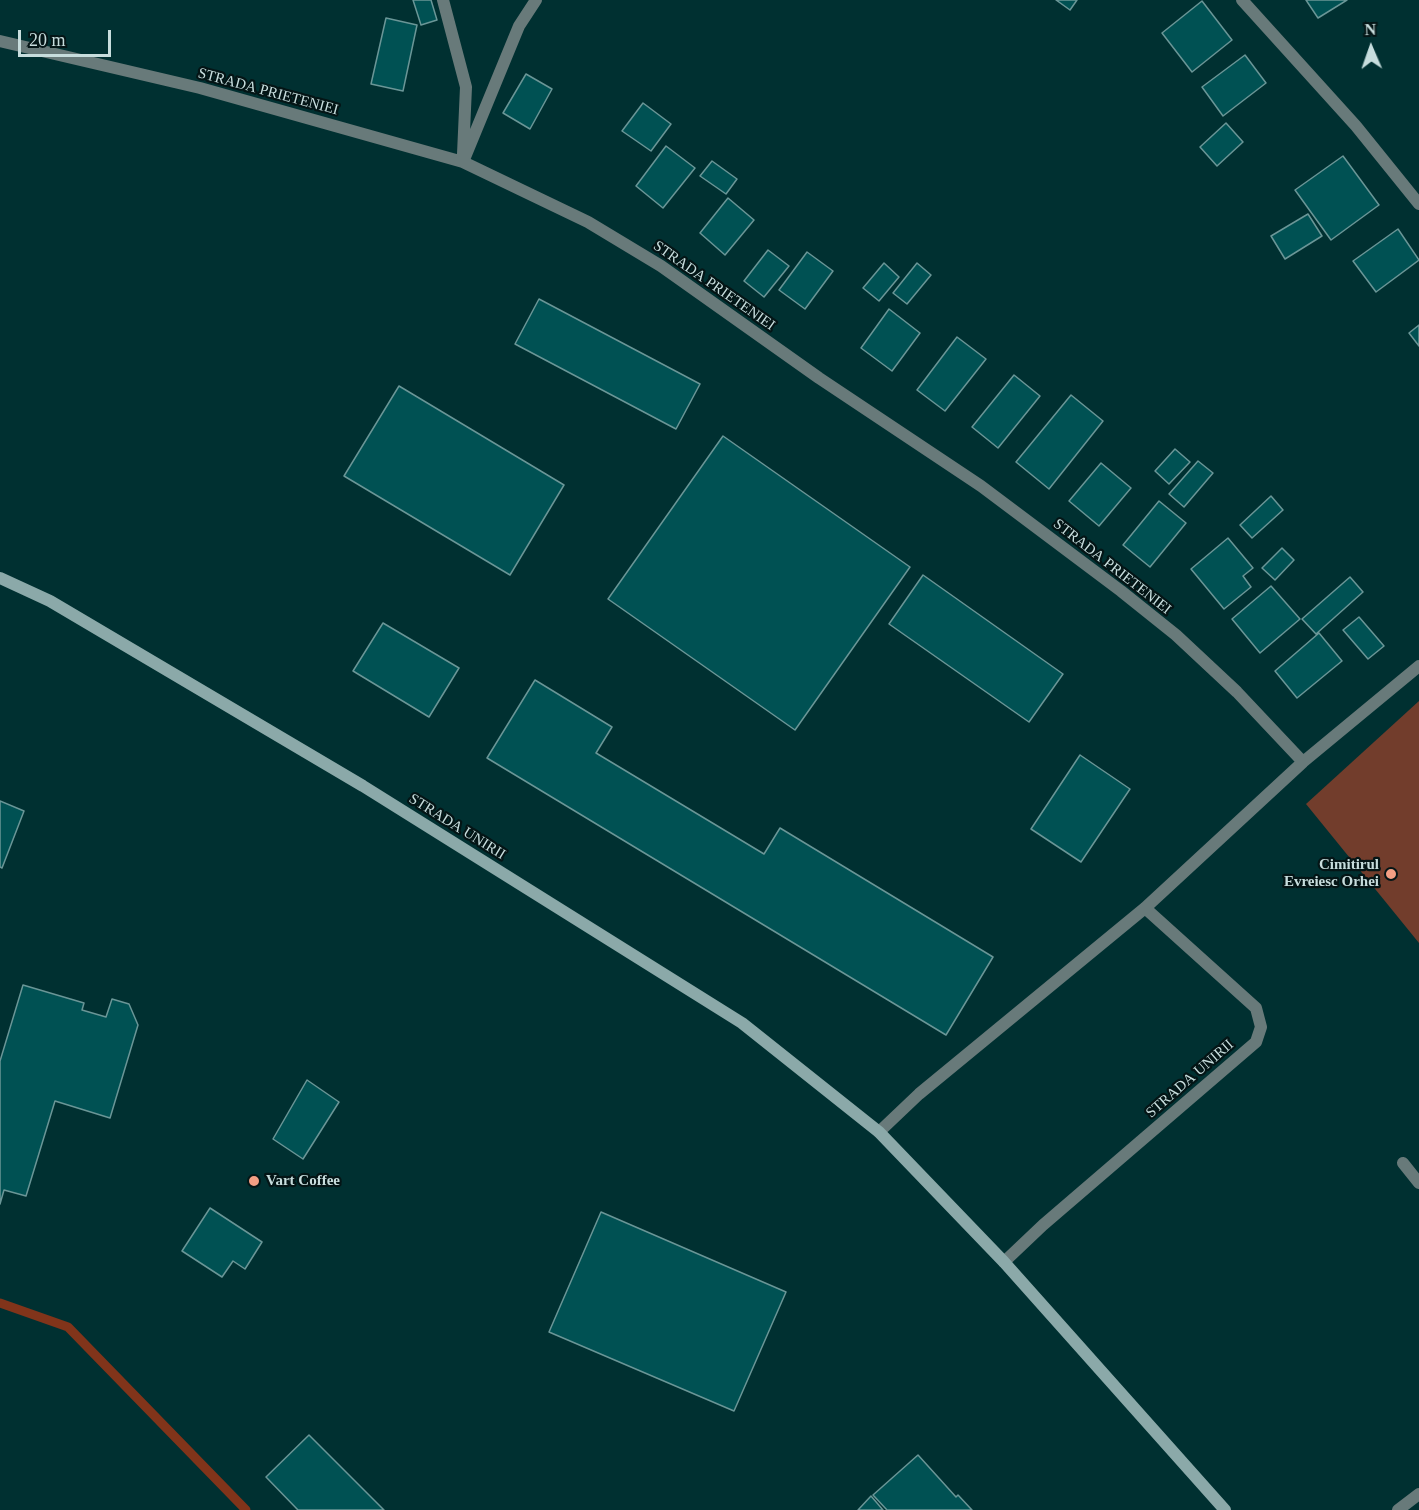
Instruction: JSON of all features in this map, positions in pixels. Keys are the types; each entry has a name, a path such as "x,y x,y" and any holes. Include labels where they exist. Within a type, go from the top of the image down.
{"street":[{"path":"443,0 465,87 463,162"},
{"path":"463,162 519,26 536,0"},
{"path":"1242,0 1356,126 1419,204"},
{"name":"STRADA PRIETENIEI","path":"0,41 200,88 463,162 588,222 661,266 819,378 981,486 1176,635 1304,762"},
{"name":"STRADA UNIRII","path":"0,578 50,601 363,786 742,1023 879,1132 1004,1262 1225,1510"},
{"path":"879,1132 919,1094 1145,908 1304,762 1419,666"},
{"name":"STRADA UNIRII","path":"1004,1262 1043,1225 1256,1042 1261,1027 1256,1008 1145,908"},
{"path":"1403,1163 1419,1183"},
{"path":"1398,1510 1419,1494"}],"shaded area":[{"name":"Cimitirul Evreiesc Orhei","path":"1419,701 1419,943 1306,804"}],"building":[{"path":"413,0 431,0 437,20 421,25"},
{"path":"1056,0 1077,0 1070,10"},
{"path":"1306,0 1347,0 1318,18"},
{"path":"1202,1 1232,40 1192,72 1162,33"},
{"path":"386,18 417,25 403,91 371,84"},
{"path":"1245,55 1266,83 1223,116 1202,87"},
{"path":"526,74 552,89 530,129 503,113"},
{"path":"643,103 671,124 651,151 622,131"},
{"path":"1226,123 1243,142 1217,166 1200,147"},
{"path":"666,146 695,168 663,208 636,186"},
{"path":"1343,156 1379,205 1331,240 1295,190"},
{"path":"712,161 737,179 726,194 700,176"},
{"path":"728,198 754,220 725,255 700,233"},
{"path":"1308,214 1322,236 1285,259 1271,236"},
{"path":"1398,229 1419,260 1376,292 1353,261"},
{"path":"768,250 789,266 764,297 744,281"},
{"path":"807,252 833,271 805,309 779,290"},
{"path":"884,263 899,277 879,301 863,288"},
{"path":"917,263 931,275 907,304 893,293"},
{"path":"539,299 700,384 676,429 515,344"},
{"path":"889,309 920,333 892,371 861,348"},
{"path":"1419,325 1419,346 1409,333"},
{"path":"957,337 986,359 945,411 917,390"},
{"path":"1014,375 1040,396 998,448 972,427"},
{"path":"399,386 564,485 510,575 344,476"},
{"path":"1071,395 1103,421 1049,489 1016,462"},
{"path":"723,436 910,567 795,730 608,599"},
{"path":"1175,449 1190,462 1169,484 1155,471"},
{"path":"1198,461 1213,473 1184,507 1169,494"},
{"path":"1101,463 1131,488 1099,526 1069,501"},
{"path":"1271,496 1283,510 1252,538 1240,525"},
{"path":"1159,501 1186,523 1150,567 1123,545"},
{"path":"1228,538 1253,568 1243,576 1251,587 1224,609 1191,569"},
{"path":"1282,548 1294,560 1275,580 1262,568"},
{"path":"923,575 1063,674 1029,722 889,624"},
{"path":"1350,577 1363,592 1316,634 1302,619"},
{"path":"1271,586 1300,619 1260,653 1232,619"},
{"path":"1359,617 1384,646 1368,659 1343,630"},
{"path":"383,623 459,668 429,717 353,671"},
{"path":"1319,633 1342,661 1297,698 1275,671"},
{"path":"535,680 612,727 596,753 764,854 780,828 993,957 946,1035 487,758"},
{"path":"1080,755 1130,789 1081,862 1031,829"},
{"path":"0,801 24,811 2,868 0,867"},
{"path":"23,985 84,1003 82,1010 106,1017 112,999 129,1004 138,1025 110,1118 55,1101 26,1196 4,1190 0,1204 0,1061"},
{"path":"307,1080 339,1102 303,1159 273,1139"},
{"path":"210,1208 262,1242 245,1269 233,1261 222,1277 182,1251"},
{"path":"601,1212 786,1292 734,1411 549,1332"},
{"path":"309,1435 384,1510 298,1510 266,1477"},
{"path":"918,1455 956,1497 958,1495 972,1510 887,1510 873,1495"},
{"path":"871,1496 883,1510 858,1510"}],"waterway":[{"path":"0,1303 68,1327 246,1510"}],"place":[{"name":"Cimitirul Evreiesc Orhei","path":"1391,874"},
{"name":"Vart Coffee","path":"254,1181"}]}
